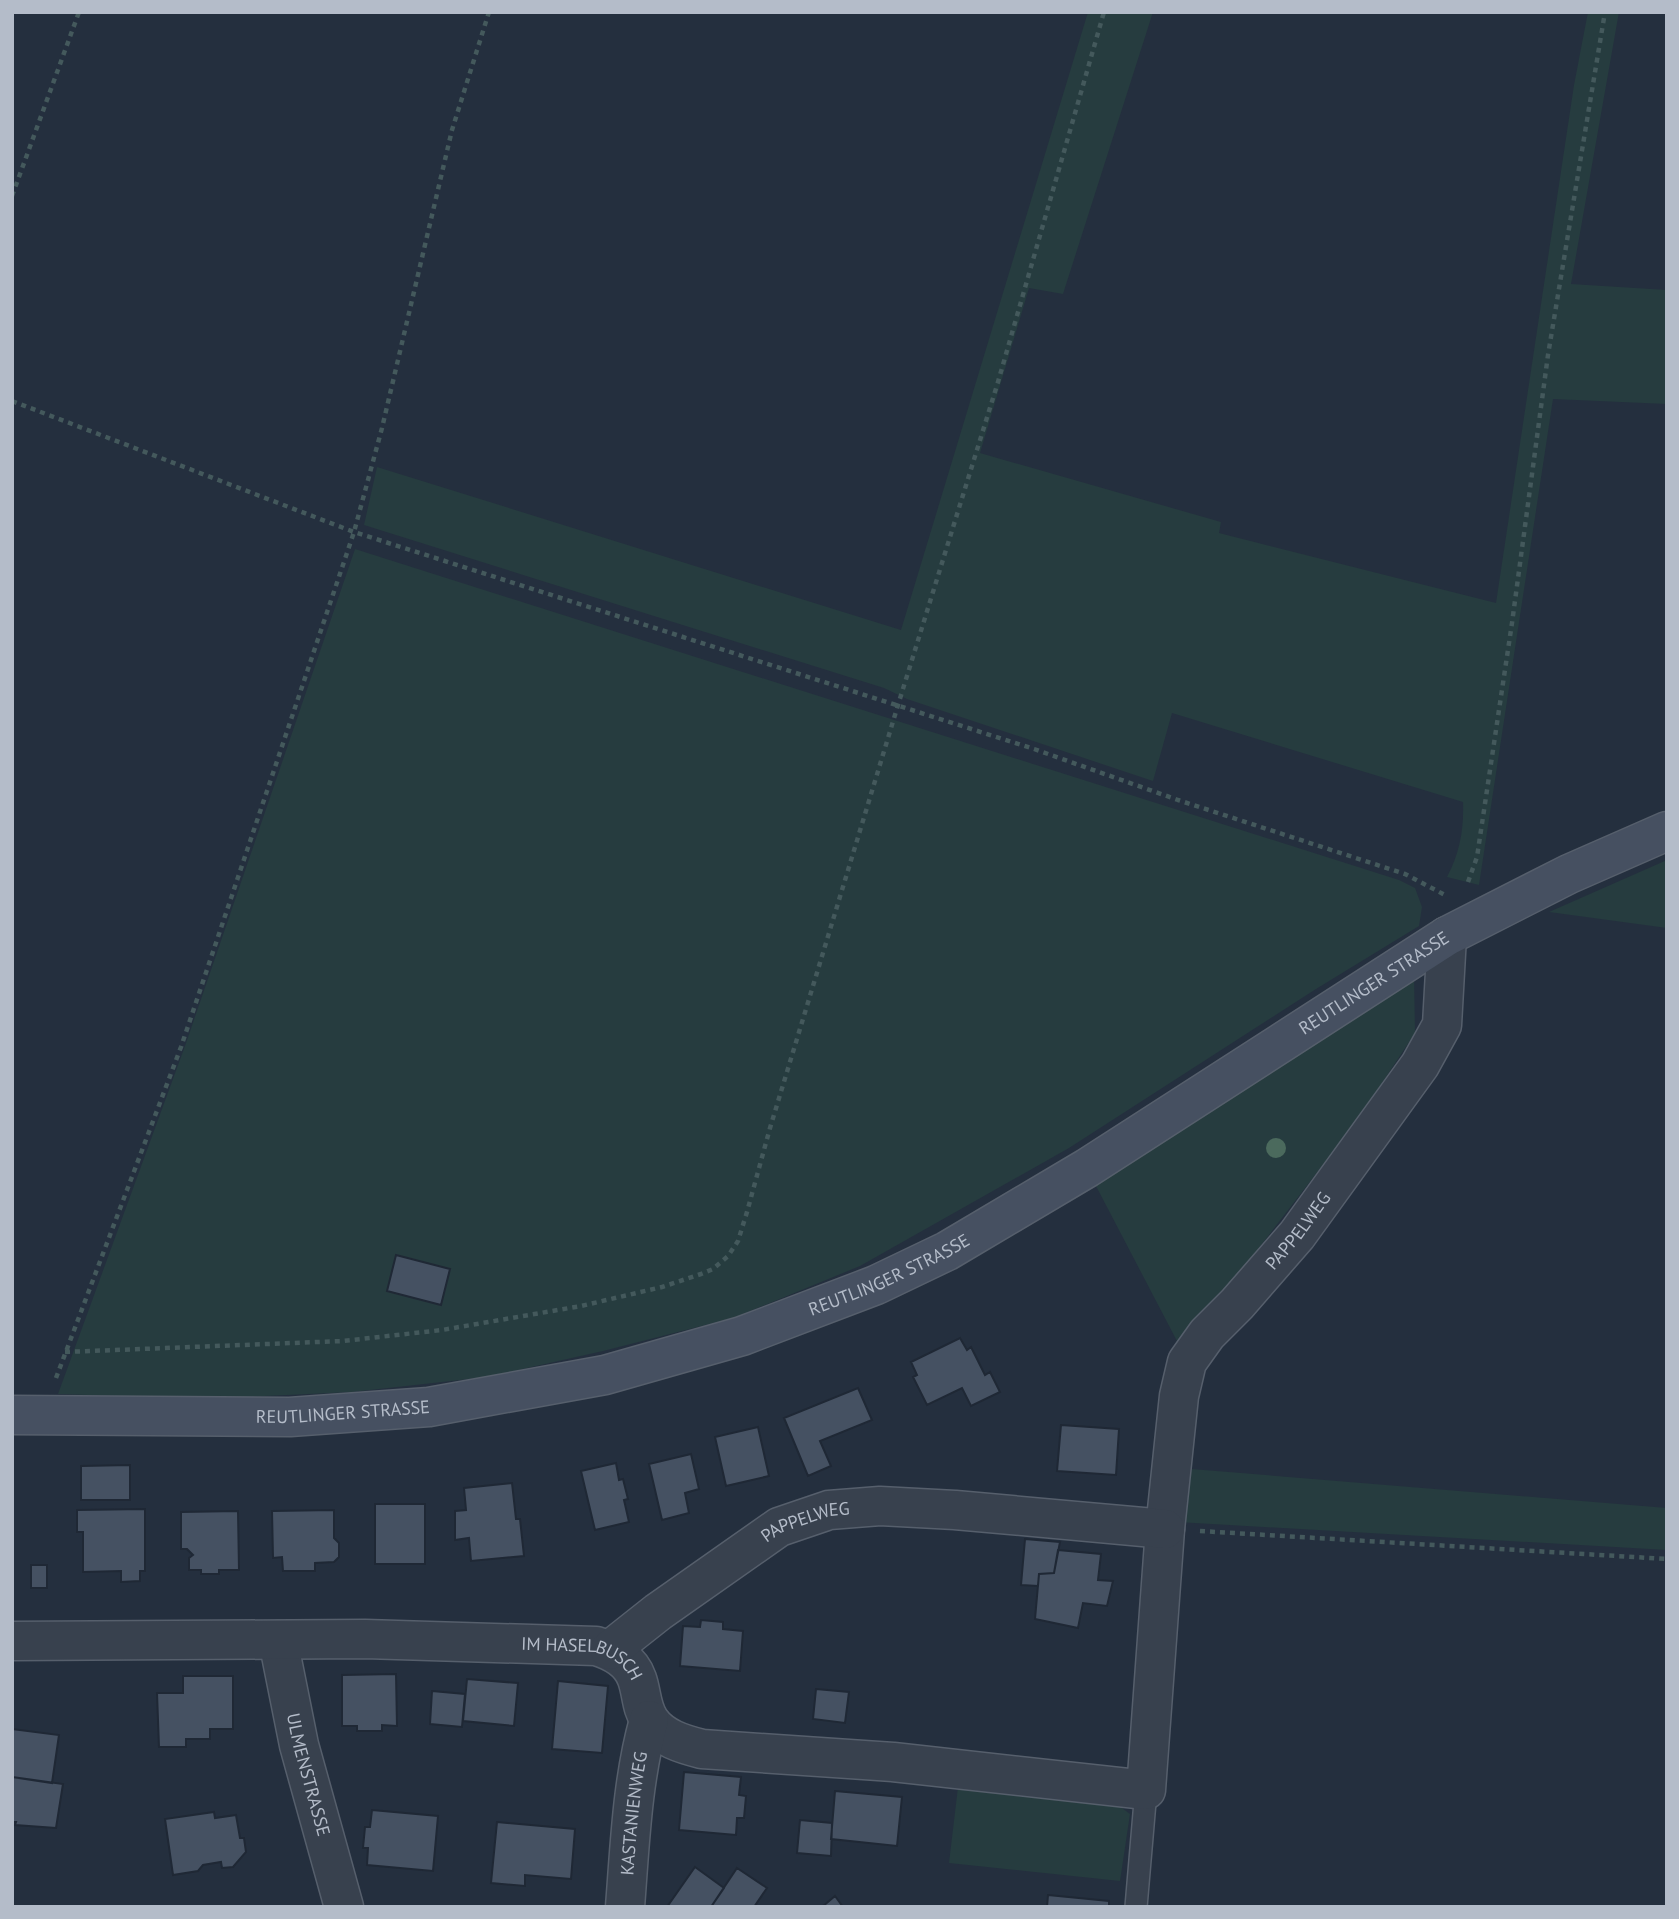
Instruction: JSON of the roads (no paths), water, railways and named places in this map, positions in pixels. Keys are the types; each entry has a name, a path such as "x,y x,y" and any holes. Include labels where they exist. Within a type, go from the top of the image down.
{"street":[{"name":"REUTLINGER STRASSE","path":"27,1415 290,1417 429,1407 605,1376 742,1336 876,1285 947,1251 1087,1167 1459,920 1667,831"},
{"name":"PAPPELWEG","path":"1146,1790 1165,1529 1179,1395 1187,1362 1207,1334 1297,1235 1420,1065 1442,1025 1459,920"},
{"name":"PAPPELWEG","path":"610,1650 658,1612 779,1527 829,1510 905,1507 1165,1529"},
{"name":"ULMENSTRASSE","path":"278,1640 299,1745 344,1907"},
{"name":"IM HASELBUSCH","path":"12,1641 449,1641 596,1646 610,1650 627,1663 637,1679 649,1720"},
{"path":"649,1720 663,1734 681,1744 702,1748 893,1762 1146,1790"},
{"name":"KASTANIENWEG","path":"625,1907 636,1781 649,1720"}],"lane":[{"name":"PAPPELWEG","path":"1136,1907 1146,1790"}]}
